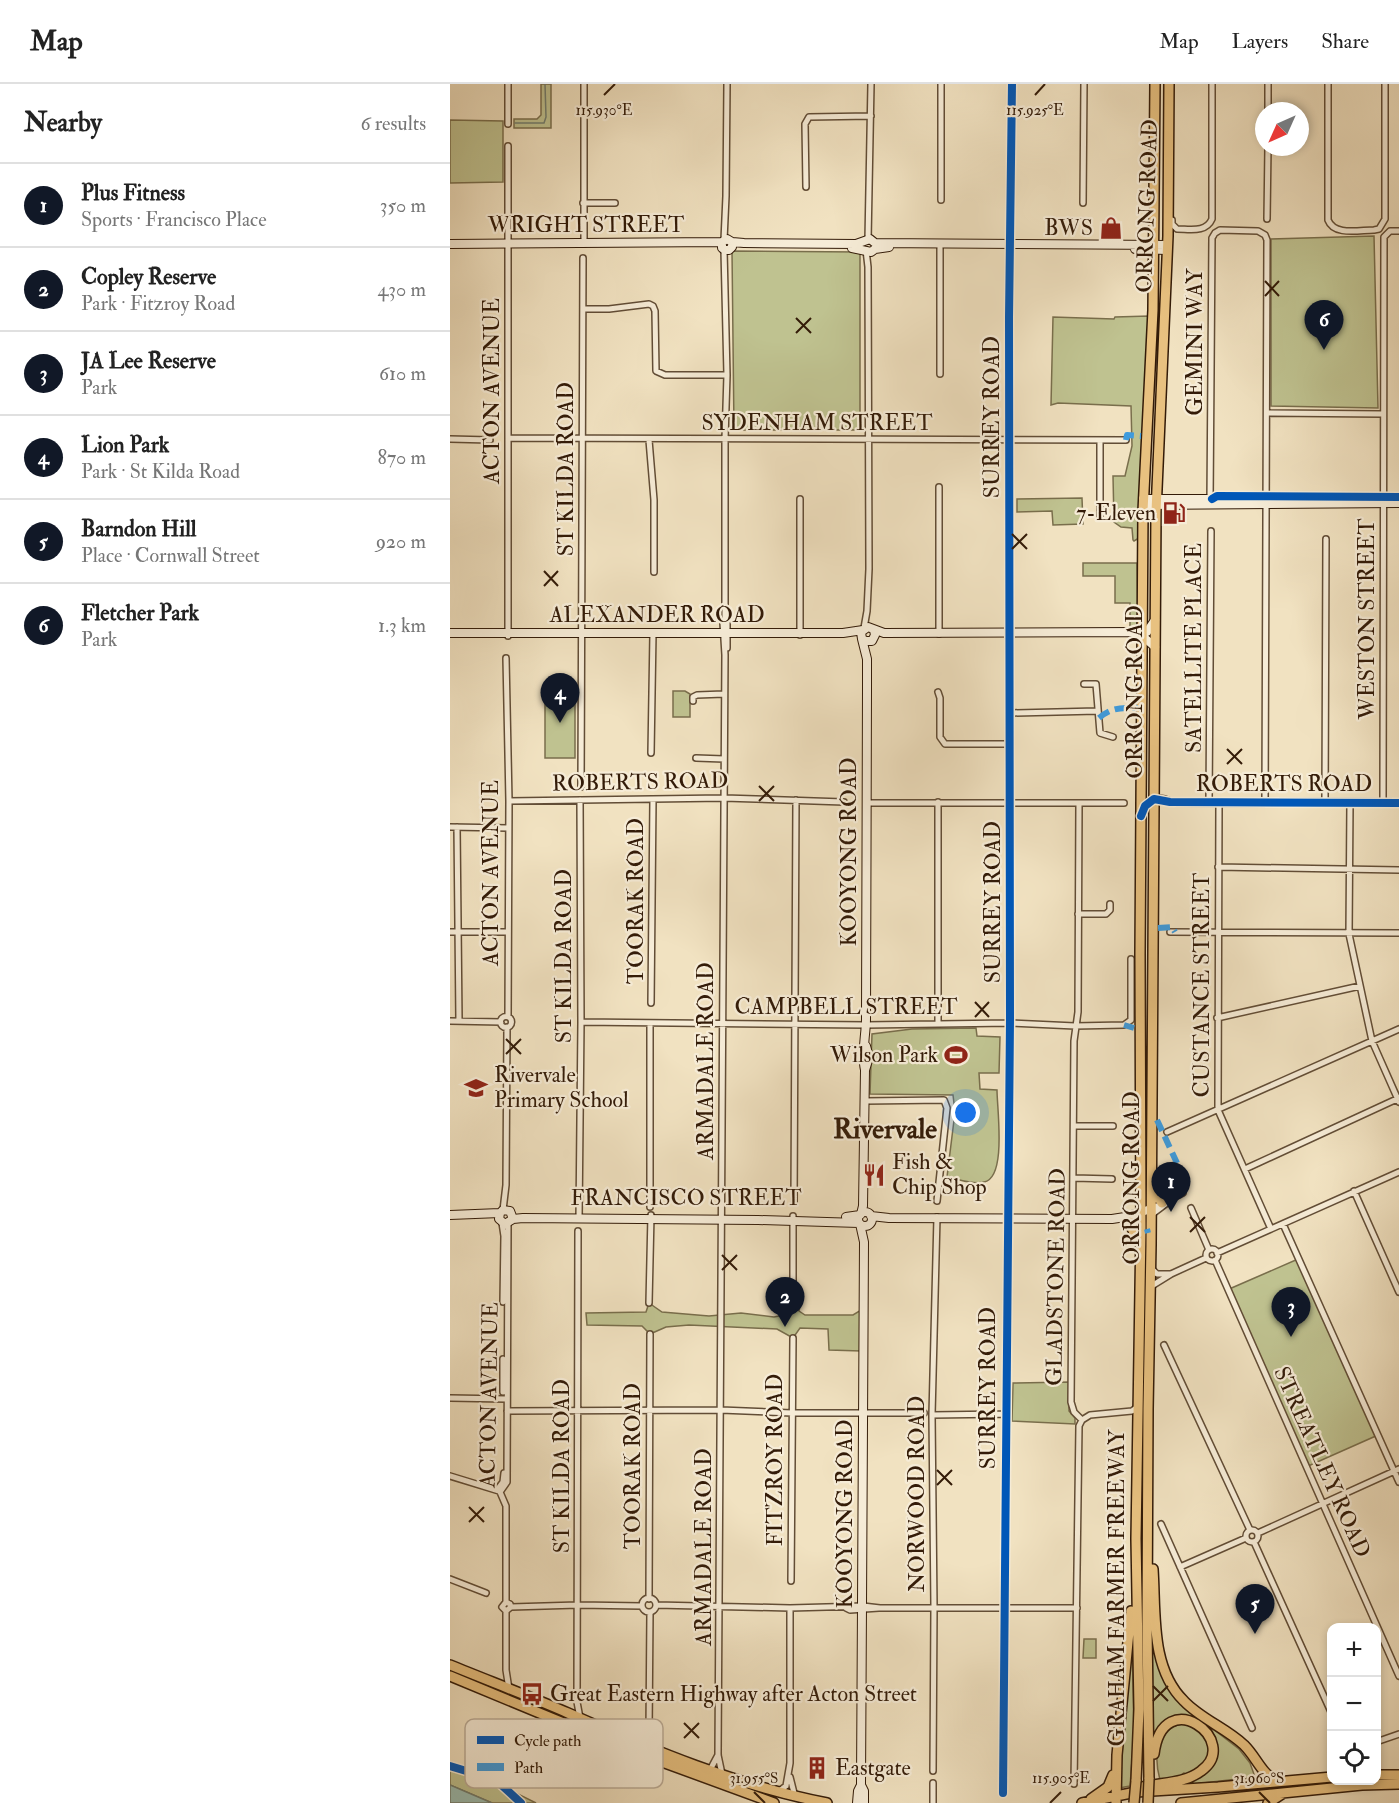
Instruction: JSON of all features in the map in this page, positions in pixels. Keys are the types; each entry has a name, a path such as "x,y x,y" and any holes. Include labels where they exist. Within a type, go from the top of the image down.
{"highway":[{"name":"ORRONG ROAD","path":"1148,1409 1151,1268 1139,1107 1143,502 1153,310 1155,84"},
{"name":"ORRONG ROAD","path":"1134,1410 1140,1248 1151,1186 1156,502 1169,198 1169,84"},
{"path":"1151,1186 1158,1199 1165,1202"},
{"path":"1129,1222 1140,1248"},
{"name":"GRAHAM FARMER FREEWAY","path":"1148,1409 1147,1627 1150,1775 1148,1803"},
{"name":"GRAHAM FARMER FREEWAY","path":"1134,1410 1139,1709 1134,1803"},
{"path":"1148,1528 1153,1564 1158,1649 1168,1678 1184,1701 1243,1744 1266,1776 1277,1782"},
{"path":"1116,1800 1117,1755 1136,1539"},
{"path":"450,1665 580,1719"},
{"path":"450,1676 556,1719"},
{"path":"1083,1803 1116,1800 1143,1787 1185,1779 1202,1771 1212,1756 1213,1747 1210,1736 1204,1728 1196,1722 1176,1720 1168,1724 1157,1736 1150,1775"},
{"path":"663,1752 778,1792 827,1803"},
{"path":"1083,1803 1112,1782 1117,1755"},
{"path":"1255,1758 1261,1799"},
{"path":"663,1763 774,1803"},
{"path":"1381,1775 1399,1775"},
{"path":"1136,1792 1327,1777"},
{"path":"1381,1784 1399,1784"},
{"path":"1181,1803 1217,1799 1261,1799 1287,1792 1344,1785"},
{"path":"1268,1803 1287,1792"},
{"path":"1206,1803 1217,1799"}],"street":[{"path":"508,84 508,124"},
{"path":"584,244 585,84"},
{"name":"ARMADALE ROAD","path":"722,1774 718,1755 727,375 725,230 728,84"},
{"name":"KOOYONG ROAD","path":"857,1803 861,1785 863,1608 865,1219 862,1206 866,1070 862,1058 866,1025 868,267 871,84"},
{"path":"941,84 941,200"},
{"name":"SURREY ROAD","path":"1003,1793 1010,1023 1012,84"},
{"path":"1083,203 1084,84"},
{"path":"1169,198 1172,206 1172,224 1177,230 1202,229 1209,226 1212,219 1212,84"},
{"path":"1268,84 1268,102"},
{"path":"1328,84 1328,220 1332,228 1337,230 1379,229 1385,219 1385,84"},
{"path":"806,187 805,124 808,117 871,116"},
{"name":"ACTON AVENUE","path":"508,146 508,635"},
{"path":"1268,156 1268,219"},
{"path":"583,203 615,203"},
{"name":"GEMINI WAY","path":"1210,501 1212,238 1215,232 1220,230 1258,231 1267,240 1267,413"},
{"name":"WESTON STREET","path":"1383,802 1384,237 1389,231 1399,231"},
{"name":"WRIGHT STREET","path":"450,245 856,244 894,247 1167,247"},
{"path":"940,246 940,374"},
{"name":"ST KILDA ROAD","path":"580,788 583,258"},
{"path":"584,309 609,309 649,304 655,311 655,366 659,374 727,375"},
{"path":"1266,802 1267,413 1383,414"},
{"name":"SYDENHAM STREET","path":"508,438 1126,440"},
{"path":"450,439 490,440"},
{"path":"649,440 654,500 654,573"},
{"path":"1100,440 1100,517"},
{"path":"939,487 939,634"},
{"path":"800,499 800,635"},
{"path":"1143,502 1399,502"},
{"name":"SATELLITE PLACE","path":"1209,802 1211,531"},
{"path":"1325,802 1326,538"},
{"path":"1155,620 1148,632 1142,635 1155,647"},
{"name":"ALEXANDER ROAD","path":"450,635 868,634 881,636 939,634 1138,637 1142,635"},
{"path":"651,753 653,635"},
{"name":"ACTON AVENUE","path":"506,658 509,801 508,1016"},
{"path":"1084,684 1096,681 1100,733 1113,737"},
{"path":"938,692 940,737 945,744 1011,744"},
{"path":"693,701 693,697 697,695 724,694"},
{"path":"1011,713 1097,711"},
{"path":"696,758 724,759"},
{"name":"ROBERTS ROAD","path":"509,801 724,798 844,802"},
{"name":"TOORAK ROAD","path":"651,1003 653,799"},
{"name":"ST KILDA ROAD","path":"579,1217 580,800"},
{"path":"794,1203 796,800"},
{"path":"938,1023 939,802"},
{"path":"1141,816 1145,806 1154,802"},
{"name":"ROBERTS ROAD","path":"1154,802 1399,803"},
{"name":"CUSTANCE STREET","path":"1219,802 1218,1110 1272,1229"},
{"path":"867,803 1124,803"},
{"name":"GLADSTONE ROAD","path":"1074,1784 1079,1426 1082,1420 1074,1412 1071,1402 1079,803"},
{"path":"1245,1169 1399,1100 1372,1041 1349,934 1350,803"},
{"path":"450,827 508,828"},
{"path":"457,827 459,1021"},
{"path":"1218,867 1399,870"},
{"path":"1078,914 1106,914 1110,910 1110,904"},
{"path":"450,932 507,932"},
{"path":"1170,932 1399,933"},
{"name":"CAMPBELL STREET","path":"581,1022 1124,1025 1131,1020 1131,959"},
{"path":"1217,1018 1360,986"},
{"path":"450,1021 501,1022 507,1027 512,1022 508,1016 502,1018 501,1022"},
{"path":"649,1304 650,1023"},
{"name":"ACTON AVENUE","path":"498,1491 504,1477 507,1027"},
{"path":"1167,1132 1399,1029"},
{"path":"865,1101 944,1100 947,1108 937,1201"},
{"path":"1074,1126 1113,1126"},
{"path":"1146,1214 1165,1202 1181,1196 1183,1191 1172,1166"},
{"path":"1209,1250 1217,1252 1399,1172"},
{"path":"1074,1178 1113,1179"},
{"path":"1354,1191 1399,1292"},
{"path":"1191,1208 1209,1250"},
{"name":"FRANCISCO STREET","path":"450,1217 579,1217 651,1214 722,1218 844,1217 881,1221 1007,1219 1129,1222 1146,1214"},
{"name":"FRANCISCO STREET","path":"1072,1220 1146,1214"},
{"path":"793,1218 793,1303"},
{"name":"NORWOOD ROAD","path":"933,1772 932,1415 937,1219"},
{"path":"1283,1224 1397,1470 1399,1482"},
{"name":"ST KILDA ROAD","path":"578,1231 577,1702 580,1719"},
{"path":"1206,1258 1209,1250"},
{"path":"1206,1258 1211,1261 1215,1260 1217,1252"},
{"path":"1150,1287 1171,1274 1206,1258"},
{"name":"STREATLEY ROAD","path":"1215,1260 1399,1676"},
{"path":"1151,1268 1156,1274 1171,1274"},
{"name":"TOORAK ROAD","path":"649,1599 650,1334"},
{"name":"FITZROY ROAD","path":"791,1581 793,1338"},
{"path":"1164,1345 1250,1530"},
{"path":"450,1398 505,1399"},
{"name":"ACTON AVENUE","path":"498,1491 507,1482 505,1399"},
{"path":"507,1412 721,1410 792,1413 924,1413"},
{"path":"1082,1420 1089,1415 1134,1410"},
{"path":"932,1415 1006,1414"},
{"path":"1258,1533 1397,1470"},
{"path":"450,1476 498,1491"},
{"name":"ACTON AVENUE","path":"498,1491 506,1506 508,1607 505,1687"},
{"path":"1161,1524 1252,1728"},
{"path":"1250,1530 1258,1533"},
{"path":"1246,1538 1250,1530"},
{"path":"1254,1542 1258,1538 1258,1533"},
{"path":"1180,1567 1246,1538"},
{"path":"1246,1538 1254,1542 1327,1703"},
{"path":"450,1579 486,1593"},
{"path":"649,1599 655,1601 656,1605 654,1611 650,1612 644,1610 642,1606 645,1600 649,1599"},
{"path":"656,1605 790,1608 1077,1608"},
{"path":"508,1607 642,1606"},
{"path":"790,1608 789,1776 795,1797"},
{"path":"649,1719 650,1612"},
{"path":"505,1687 502,1692 516,1699 521,1705"},
{"path":"568,1713 577,1702"},
{"path":"1381,1741 1399,1734"},
{"name":"ARMADALE ROAD","path":"710,1770 718,1755"},
{"path":"778,1792 786,1786 789,1776"},
{"path":"933,1783 933,1803"},
{"name":"KOOYONG ROAD","path":"861,1785 864,1791 864,1803"}],"green space":[{"path":"541,84 551,84 551,128 514,128 514,119 537,119 541,115"},
{"path":"450,120 503,121 503,182 450,183"},
{"path":"1374,236 1378,408 1271,406 1271,239"},
{"path":"732,251 860,252 860,430 734,430"},
{"path":"1149,316 1139,538 1134,541 1132,528 1121,527 1114,522 1113,476 1125,476 1132,446 1131,406 1058,403 1051,405 1053,317 1114,319 1115,317"},
{"path":"1082,498 1083,524 1053,525 1052,511 1017,512 1017,499"},
{"path":"1083,563 1137,563 1138,623 1134,629 1130,630 1130,603 1115,603 1115,576 1083,576"},
{"path":"545,686 575,687 575,758 545,758"},
{"path":"673,691 685,691 690,694 690,717 673,717"},
{"path":"976,1028 977,1036 1000,1037 999,1073 979,1073 980,1089 997,1090 999,1142 996,1169 991,1178 975,1183 947,1177 955,1112 953,1095 870,1094 872,1034 912,1029"},
{"path":"1298,1259 1378,1435 1306,1467 1227,1290"},
{"path":"649,1303 662,1312 709,1316 741,1313 774,1317 784,1315 789,1306 800,1306 799,1311 805,1315 853,1315 861,1310 861,1351 829,1350 828,1329 800,1328 793,1338 777,1329 689,1325 666,1327 650,1334 642,1326 587,1325 586,1313 646,1312"},
{"path":"1069,1382 1069,1411 1075,1418 1075,1424 1012,1421 1013,1383"},
{"path":"1152,1616 1158,1654 1191,1712 1239,1749 1250,1763 1255,1777 1194,1784 1191,1781 1214,1757 1196,1720 1158,1730 1153,1735"},
{"path":"1084,1639 1096,1639 1096,1658 1083,1658"},
{"path":"1132,1639 1134,1734 1130,1786 1119,1788"},
{"path":"1182,1724 1195,1729 1205,1738 1209,1750 1208,1757 1201,1767 1189,1776 1184,1773 1178,1777 1160,1780 1157,1754 1162,1738 1173,1727"},
{"path":"450,1770 465,1774 465,1788 506,1788 536,1803 492,1803 450,1785"}],"water":[{"path":"450,1785 492,1803 450,1803"}],"waterway":[{"path":"515,123 544,123 546,117 545,84"}],"marked path":[{"path":"1126,440 1127,435 1141,436"},
{"path":"1099,718 1113,710 1138,708"},
{"path":"1158,928 1172,927 1175,932"},
{"path":"1124,1025 1134,1028"},
{"path":"1157,1120 1177,1163"},
{"path":"1147,1229 1148,1233"}],"cycle path":[{"path":"1003,1793 1010,1020 1009,317 1012,84"},
{"path":"1212,499 1217,496 1399,497"},
{"path":"1141,816 1145,806 1154,799 1170,802 1399,803"},
{"path":"450,1766 465,1771"},
{"path":"505,1788 521,1803"}],"place":[{"name":"BWS","path":"1111,228"},
{"name":"Fletcher Park","path":"1324,350"},
{"name":"7-Eleven","path":"1174,513"},
{"name":"Lion Park","path":"560,723"},
{"name":"Wilson Park","path":"956,1055"},
{"name":"Rivervale Primary School","path":"476,1088"},
{"name":"Fish & Chip Shop","path":"874,1175"},
{"name":"Plus Fitness","path":"1171,1212"},
{"name":"Copley Reserve","path":"785,1327"},
{"name":"JA Lee Reserve","path":"1291,1337"},
{"name":"Barndon Hill","path":"1255,1634"},
{"name":"Great Eastern Highway after Acton Street","path":"532,1694"},
{"name":"Eastgate","path":"817,1768"}],"district":[{"name":"Rivervale","path":"885,1129"}]}
